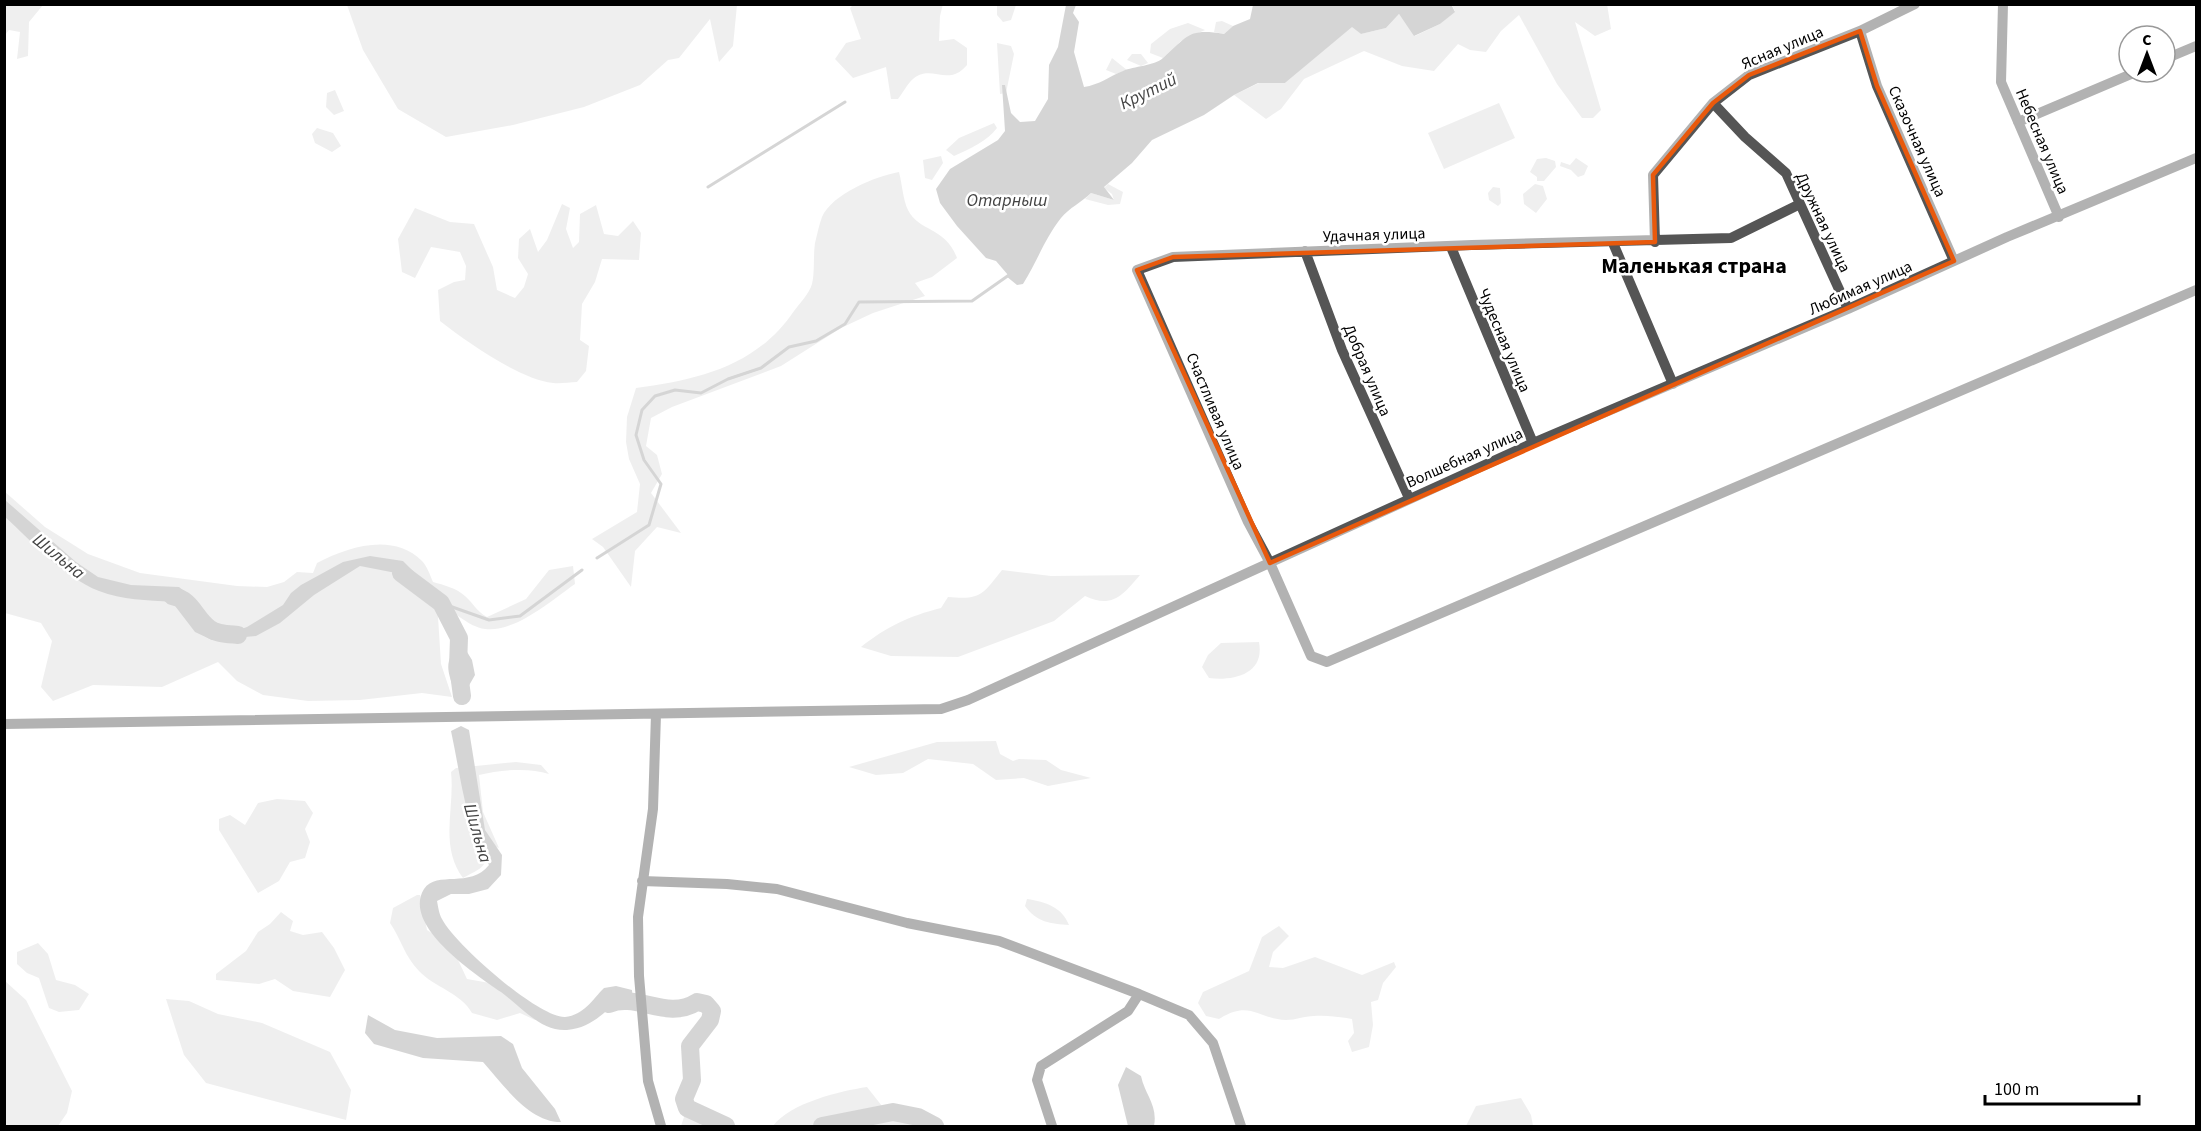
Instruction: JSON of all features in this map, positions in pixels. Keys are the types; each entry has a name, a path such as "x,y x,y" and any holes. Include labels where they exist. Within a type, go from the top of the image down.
{"street":[{"name":"Ясная улица","path":"1655,242 1653,175 1713,103 1749,75 1860,31 1915,4"},
{"name":"Небесная улица","path":"2003,4 2001,82 2059,217"},
{"name":"Сказочная улица","path":"1860,31 1877,86 1954,261"},
{"path":"2177,55 2196,46"},
{"path":"2018,122 2117,80"},
{"name":"Дружная улица","path":"1713,103 1744,137 1786,173 1848,309"},
{"name":"Любимая улица","path":"1673,384 2196,158"},
{"name":"Удачная улица","path":"1137,270 1173,257 1731,238 1800,204"},
{"path":"1613,243 1673,384"},
{"name":"Чудесная улица","path":"1451,247 1533,443"},
{"name":"Добрая улица","path":"1305,251 1315,284 1342,350 1409,498"},
{"name":"Счастливая улица","path":"1137,270 1248,522 1270,563 1311,656 1318,660 1336,661 2196,291"},
{"name":"Волшебная улица","path":"4,724 941,709 968,700 1147,621 1409,498 1673,384"},
{"path":"656,714 653,809 638,917 639,976 648,1081 661,1126"},
{"path":"642,881 727,884 777,890 907,923 999,941 1139,994 1189,1015 1213,1043 1241,1126"},
{"path":"1052,1126 1037,1080 1041,1066 1128,1011 1139,994"}],"highlighted area":[{"path":"1860,31 1877,86 1954,261 1270,563 1137,270 1173,257 1655,242 1653,175 1713,103 1749,75"}],"shaded area":[{"path":"5,4 43,5 29,22 28,56 17,59 20,32 9,30 5,35"},
{"path":"347,4 737,5 733,46 719,62 710,19 679,58 668,60 640,85 584,107 513,125 446,137 398,109 363,50"},
{"path":"943,4 939,41 954,39 967,48 967,65 960,72 953,75 926,73 920,75 911,81 898,99 891,99 886,67 853,78 835,59 846,43 861,39 850,8 853,5"},
{"path":"1607,4 1611,29 1595,36 1575,22 1601,110 1593,118 1582,118 1557,84 1519,15 1501,31 1486,52 1470,50 1458,44 1434,71 1402,66 1364,51 1304,79 1281,109 1266,119 1234,95 1259,83 1285,83 1352,26 1361,34 1386,28 1399,14 1415,36 1440,24 1455,11 1452,5"},
{"path":"997,5 1016,5 1011,20 1003,22 997,15"},
{"path":"1222,21 1233,26 1224,34 1214,32 1216,22"},
{"path":"1188,23 1205,30 1181,41 1163,58 1150,53 1151,44 1170,29"},
{"path":"997,43 1011,46 1014,54 1006,93 1000,94"},
{"path":"1132,54 1141,54 1148,63 1141,66 1127,60"},
{"path":"1112,58 1127,70 1116,74 1106,70"},
{"path":"335,90 344,111 334,115 326,107 327,93"},
{"path":"1499,103 1515,138 1444,169 1428,133"},
{"path":"994,123 997,128 983,141 954,156 946,150 959,138"},
{"path":"317,128 333,133 341,146 332,152 315,143 312,134"},
{"path":"941,156 943,163 932,180 925,178 923,160"},
{"path":"1546,158 1555,161 1556,167 1544,181 1537,181 1537,177 1530,172 1537,159"},
{"path":"1576,158 1588,166 1584,175 1578,177 1571,170 1560,166 1561,162 1570,165"},
{"path":"899,172 908,210 919,222 940,235 952,248 957,258 932,277 915,283 925,296 873,313 841,328 781,366 672,407 651,418 646,446 657,455 662,474 651,493 681,533 657,527 635,551 631,587 603,547 592,539 637,512 640,484 629,459 626,442 627,417 636,388 703,375 744,357 762,345 779,330 811,288 815,243 822,217 827,209 856,187 879,177"},
{"path":"1108,184 1123,192 1120,204 1108,205 1085,199 1091,193 1114,200 1112,194 1104,188"},
{"path":"1535,184 1543,186 1547,199 1536,213 1524,204 1523,194"},
{"path":"1493,187 1500,188 1501,203 1498,206 1489,200 1488,193"},
{"path":"562,204 570,208 566,229 573,248 579,242 580,214 596,205 604,234 618,236 633,221 641,233 639,260 602,259 595,282 582,304 580,340 589,346 586,371 577,382 556,383 539,380 509,367 440,321 438,290 454,282 465,280 466,266 460,252 431,247 415,278 402,272 398,239 415,208 450,222 474,224 493,267 497,290 515,298 524,287 528,274 518,258 519,239 530,229 538,252 547,240"},
{"path":"4,491 45,527 88,554 140,573 237,586 267,587 284,582 297,572 313,573 317,563 342,552 370,545 384,545 410,552 424,563 433,582 461,593 487,617 526,599 549,570 573,566 575,584 521,621 497,629 485,629 472,625 437,601 441,664 452,697 422,693 360,700 308,701 263,695 237,681 218,662 162,687 93,685 53,701 41,687 52,641 41,623 5,613"},
{"path":"1002,570 1051,576 1140,575 1128,589 1116,598 1103,601 1085,596 1054,621 958,657 891,656 861,647 898,623 941,608 948,597 968,598 980,594"},
{"path":"1259,642 1260,653 1257,662 1246,673 1228,678 1209,678 1202,667 1208,655 1221,643"},
{"path":"996,741 1000,754 1013,761 1019,759 1046,760 1061,770 1091,778 1048,786 1024,778 996,780 973,764 928,759 903,773 876,775 849,767 937,742"},
{"path":"516,762 541,765 549,774 532,770 514,770 479,775 483,812 499,848 488,844 487,858 483,866 463,878 456,865 450,840 451,772 456,768"},
{"path":"277,799 305,801 313,813 305,829 310,842 305,858 290,862 279,881 258,893 219,830 219,819 230,815 245,825 258,803"},
{"path":"420,895 427,930 451,945 467,979 501,985 549,1020 535,1020 520,1013 497,1020 472,1013 461,1000 425,977 410,960 390,923 393,908"},
{"path":"1027,899 1052,906 1062,914 1069,925 1050,923 1034,916 1025,906"},
{"path":"281,912 293,921 290,931 303,935 322,932 334,948 345,970 330,997 293,991 275,979 259,984 216,980 216,974 246,951 258,932 270,924"},
{"path":"1279,926 1289,936 1273,952 1269,967 1283,968 1315,957 1362,975 1394,962 1396,967 1383,983 1378,1000 1371,1002 1373,1025 1369,1047 1352,1052 1348,1041 1354,1033 1352,1019 1319,1016 1286,1020 1246,1010 1230,1013 1219,1019 1206,1016 1198,1003 1203,992 1249,971 1262,937"},
{"path":"38,943 48,954 56,980 75,985 89,994 79,1010 59,1012 49,1008 39,978 27,973 17,964 17,952"},
{"path":"5,981 26,1000 72,1091 67,1113 58,1126 5,1126"},
{"path":"166,999 189,1001 218,1014 262,1023 330,1052 351,1090 346,1120 206,1083 184,1055"},
{"path":"867,1087 882,1106 893,1112 918,1117 935,1126 773,1126 791,1111 816,1099"},
{"path":"1521,1098 1531,1115 1533,1126 1466,1126 1476,1106"},
{"path":"687,1108 726,1126 681,1126"}],"water":[{"name":"Отарныш","path":"1451,4 1455,12 1440,24 1414,36 1399,14 1386,28 1361,34 1352,27 1285,83 1258,83 1234,95 1204,115 1152,140 1132,163 1104,187 1114,200 1091,193 1061,218 1023,284 1017,285 1006,276 1008,275 996,261 986,258 940,203 936,189 950,169 998,140 1005,131 1002,85 1005,85 1011,113 1020,122 1035,121 1048,99 1049,65 1058,47 1066,5 1076,5 1073,13 1079,22 1074,52 1084,87 1128,69 1159,61 1184,39 1195,33 1224,34 1233,26 1250,19 1253,5"},
{"path":"5,500 76,562 98,577 131,585 179,587 188,594 196,618 203,627 227,634 247,627 283,605 291,593 301,585 343,562 370,556 403,561 421,579 417,590 396,573 360,566 314,595 280,623 256,636 212,640 195,632 172,602 117,596 99,591 73,577 5,517"},
{"path":"459,639 472,660 475,675 467,689 454,689 448,668"},
{"path":"461,726 469,730 485,830 502,855 501,875 488,889 469,894 451,894 437,901 442,919 462,945 479,961 517,993 552,1014 572,1016 587,1006 604,988 616,986 632,990 633,1004 618,1001 595,1020 575,1029 557,1030 548,1027 531,1017 460,962 432,934 423,918 420,903 424,889 430,883 437,881 473,876 489,865 474,834 461,783 451,731"},
{"path":"368,1015 395,1030 437,1038 501,1036 513,1044 522,1068 555,1109 561,1122 538,1116 527,1109 483,1062 423,1058 374,1044 365,1033"},
{"path":"1126,1067 1141,1076 1153,1106 1154,1126 1128,1126 1118,1085"}],"waterway":[{"path":"708,187 845,102"},
{"path":"597,558 649,525 661,484 644,460 636,435 642,410 655,396 675,390 701,393 728,379 761,368 789,347 816,341 845,324 859,302 972,301 1009,275"},
{"path":"441,603 489,620 520,616 582,570"},
{"name":"Шильна","path":"401,573 441,603 459,638 458,666 462,696"},
{"name":"Шильна","path":"172,596 189,605 204,624 212,630 238,635"},
{"name":"Шильна","path":"609,1004 630,1001 674,1009 697,1002 706,1004 712,1011 710,1020 690,1046 692,1080 684,1099 687,1108 726,1126"},
{"name":"Шильна","path":"822,1126 893,1112 918,1117 935,1126"}],"district":[{"name":"Маленькая страна","path":"1694,265"}],"water label":[{"name":"Крутий","path":"1148,91"}]}
